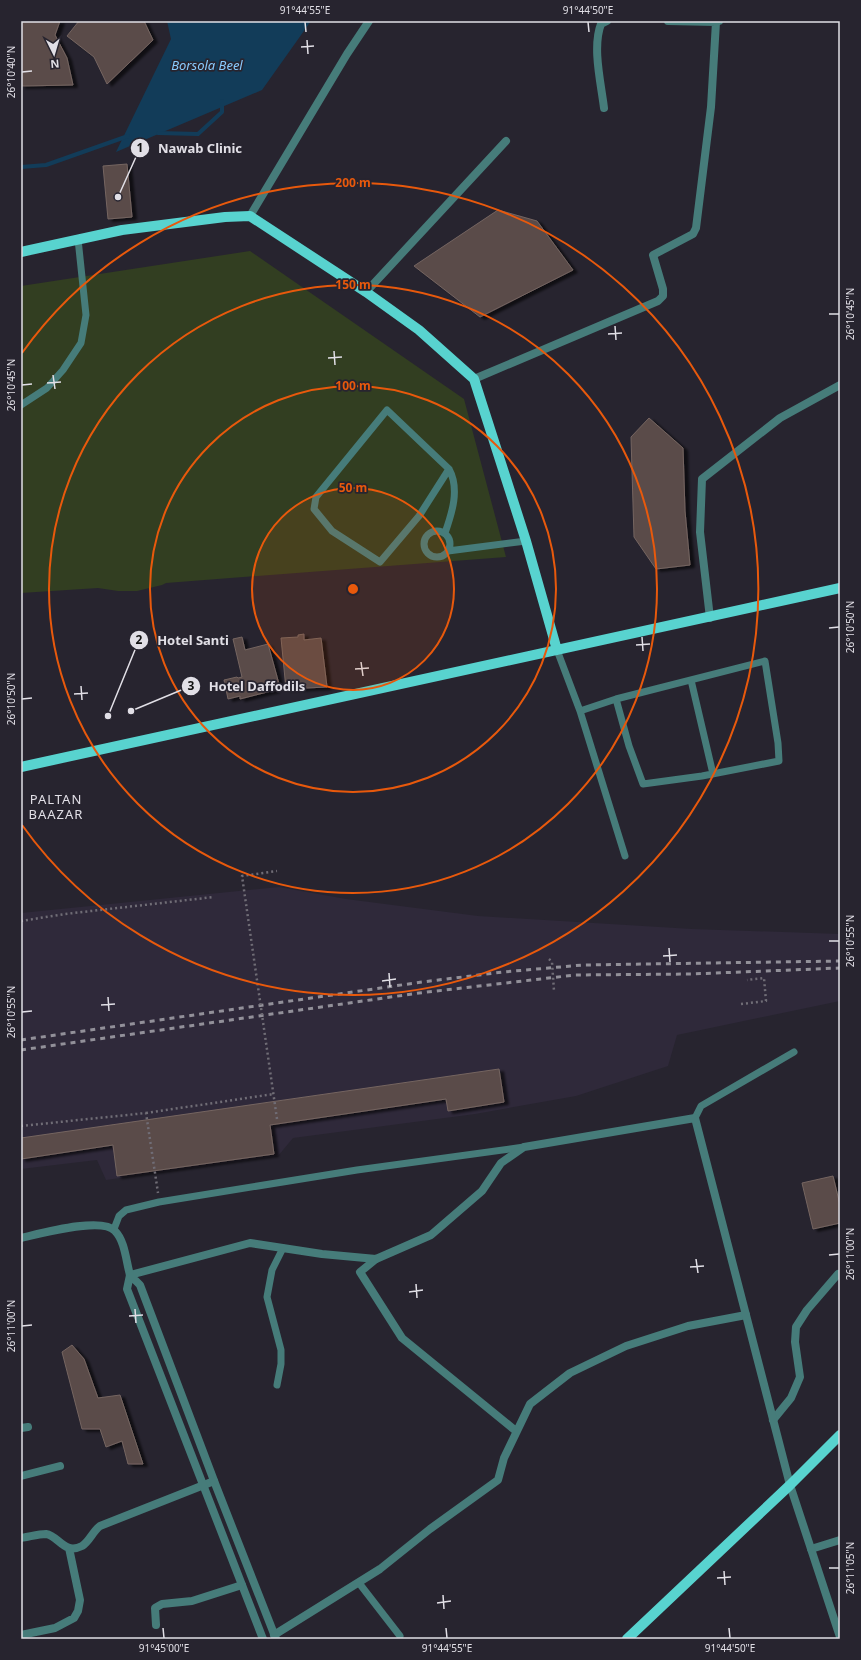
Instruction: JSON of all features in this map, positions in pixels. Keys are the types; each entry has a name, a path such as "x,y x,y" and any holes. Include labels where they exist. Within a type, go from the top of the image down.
{"main road":[{"path":"21,252 122,230 225,217 250,216 366,292 420,330 474,379 526,541 557,650"},
{"path":"21,767 710,618 840,588"},
{"path":"627,1639 790,1486 840,1435"}],"street":[{"path":"250,216 347,54 369,21"},
{"path":"604,108 597,53 598,32 601,24 607,21"},
{"path":"474,379 658,301 663,296 664,289 653,255 693,234 696,228 711,107 717,21 668,21"},
{"path":"366,292 506,141"},
{"path":"710,618 700,532 702,479 780,418 840,385"},
{"path":"516,1431 402,1338 360,1272 376,1259 431,1235 482,1191 500,1163 524,1147 695,1118 790,1486 840,1637"},
{"path":"21,1238 80,1225 103,1226 114,1229 120,1237 130,1275 127,1289 262,1639"},
{"path":"130,1275 250,1242 322,1254 376,1259"},
{"path":"773,1420 791,1398 800,1377 794,1342 796,1327 807,1310 838,1274"},
{"path":"130,1275 140,1285 275,1637 380,1569 430,1529 498,1480 504,1458 530,1404 570,1372 626,1346 688,1326 746,1315"},
{"path":"21,1476 60,1466"},
{"path":"21,1538 46,1534 69,1548 81,1546 88,1540 93,1531 100,1526 214,1481"},
{"path":"811,1549 840,1540"},
{"path":"21,1635 55,1628 74,1618 78,1611 80,1600 69,1548"},
{"path":"156,1625 155,1608 162,1604 192,1601 242,1585"}],"lane":[{"path":"21,405 47,388 63,370 81,342 86,315 78,239"},
{"path":"445,534 453,510 454,479 449,469 387,410 316,497 314,510 332,531 380,562 419,516 449,469"},
{"path":"448,551 450,542 445,534 435,531 425,540 426,550 434,556 439,556 448,551 526,541"},
{"path":"557,650 580,710 625,856"},
{"path":"580,710 616,699 765,661 778,743 779,761 713,774 643,784 629,746 616,699"},
{"path":"691,680 713,774"},
{"path":"695,1118 701,1106 794,1052"},
{"path":"114,1229 119,1216 126,1210 159,1202 357,1170 524,1147"},
{"path":"277,1385 281,1364 281,1350 267,1297 272,1270 284,1248"},
{"path":"359,1583 400,1636"}],"path":[{"path":"277,871 242,876 277,1119"},
{"path":"21,921 65,914 214,897"},
{"path":"549,959 552,962 554,991"},
{"path":"741,1004 766,1001 764,978 747,980"},
{"path":"21,1126 146,1113 274,1094"},
{"path":"146,1113 159,1202"}],"shaded area":[{"path":"279,887 346,899 478,916 692,929 840,934 840,1001 677,1035 668,1066 576,1096 475,1114 293,1138 278,1156 106,1180 97,1160 21,1169 21,913"}],"green space":[{"path":"250,251 464,399 506,557 166,583 137,591 118,591 98,588 21,593 21,286"}],"water":[{"name":"Borsola Beel","path":"167,21 311,21 262,90 116,152 171,39"}],"building":[{"path":"21,21 60,21 55,35 67,58 73,85 21,86"},
{"path":"79,21 144,21 153,40 107,84 94,57 67,36"},
{"path":"127,164 132,217 108,219 103,166"},
{"path":"498,210 537,221 573,270 480,317 414,266"},
{"path":"649,418 683,448 685,511 690,565 656,569 634,537 631,437"},
{"path":"304,634 304,640 321,638 327,687 286,689 281,638 298,637 298,635"},
{"path":"242,637 245,650 268,644 279,684 274,685 275,690 240,699 240,696 228,699 224,680 242,677 233,639"},
{"path":"499,1069 504,1102 448,1111 446,1099 270,1125 274,1154 117,1176 113,1145 21,1159 21,1138"},
{"path":"833,1176 840,1205 840,1223 813,1229 802,1183"},
{"path":"72,1345 84,1359 98,1398 120,1395 143,1464 128,1464 122,1441 106,1447 100,1429 82,1429 62,1352"}],"waterway":[{"path":"158,133 198,134 222,112 222,101"},
{"path":"21,167 46,165 128,136"}],"railway":[{"path":"21,1040 422,982 503,972 583,965 840,961"},
{"path":"21,1050 419,993 575,975 691,974 840,968"}],"place":[{"name":"Nawab Clinic","path":"118,197"},
{"name":"Hotel Daffodils","path":"131,711"},
{"name":"Hotel Santi","path":"108,716"}],"district":[{"name":"PALTAN BAAZAR","path":"56,806"}]}
